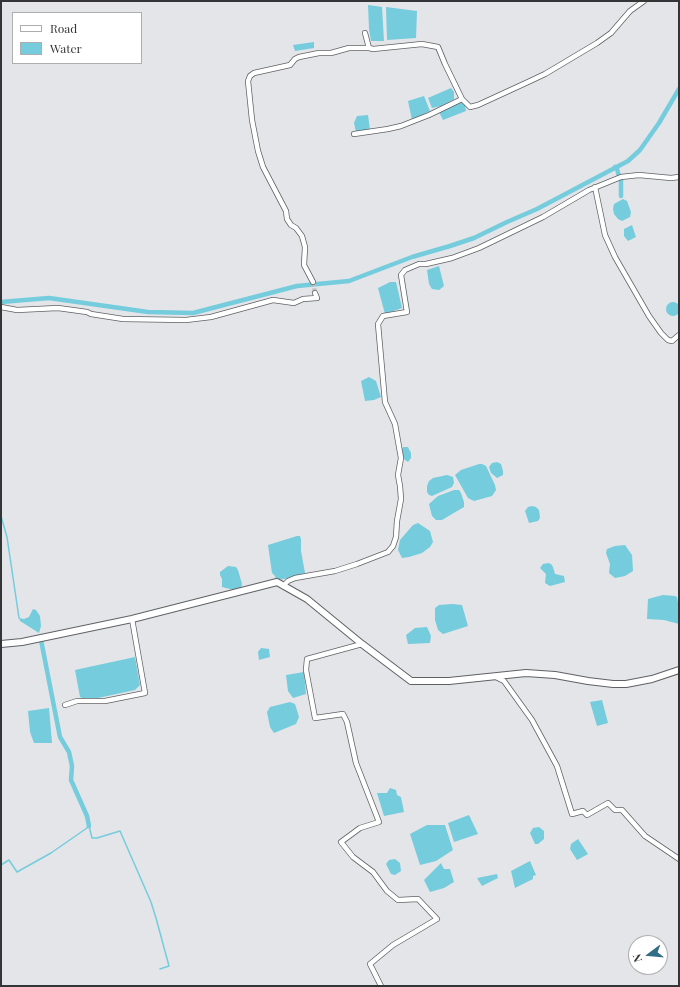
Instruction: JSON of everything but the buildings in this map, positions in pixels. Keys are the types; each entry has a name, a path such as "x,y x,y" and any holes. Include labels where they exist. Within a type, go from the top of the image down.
{"street":[{"path":"313,282 304,265 305,247 302,236 287,219 286,211 263,167 258,151 252,120 248,81 250,76 254,73 290,65 299,57 319,53 331,53 349,48 373,49 422,44 438,47 462,99 470,107 478,105 545,74 597,43 611,33 630,11 644,1"},
{"path":"365,33 369,48"},
{"path":"354,134 400,126 429,115 462,99"},
{"path":"283,586 288,581 295,578 335,571 357,564 388,552 393,546 396,537 397,516 401,499 398,475 401,458 395,424 386,402 378,324 384,316 407,312 401,275 405,270 419,264 426,264 452,258 479,248 543,217 595,187 620,177 631,175 670,178 679,177"},
{"path":"595,187 605,235 615,257 649,316 661,333 668,340 672,341 679,335"},
{"path":"1,307 17,310 58,308 123,319 186,320 211,317 273,300 294,304 303,299 317,298 315,293"},
{"path":"1,644 22,642 132,619 277,582 307,600 411,681 449,681 526,673 555,675 613,684 626,684 652,679 679,670"},
{"path":"65,705 77,701 105,701 145,693 132,619"},
{"path":"362,644 306,660 306,670 315,718 343,714 347,722 356,763 379,822 360,828 341,842 353,857 373,872 387,891 398,900 418,899 437,919 393,945 370,964 381,986"},
{"path":"496,676 504,681 532,720 557,766 572,814 583,810 587,815 608,804 615,810 622,810 645,836 679,859"}],"water":[{"path":"368,5 382,7 384,41 371,41"},
{"path":"386,7 417,11 416,38 387,40"},
{"path":"314,42 314,48 295,51 293,45"},
{"path":"451,88 454,92 454,99 441,106 432,108 428,98"},
{"path":"424,96 430,111 412,120 408,101"},
{"path":"460,102 465,105 466,111 443,120 439,112"},
{"path":"368,115 370,130 356,132 354,123 357,116"},
{"path":"623,199 627,201 631,212 630,217 622,221 614,214 613,209 614,204"},
{"path":"632,225 636,237 628,241 624,236 624,229"},
{"path":"439,266 444,286 439,290 432,289 429,284 427,270"},
{"path":"390,282 396,282 402,308 385,314 378,288"},
{"path":"670,302 676,302 680,306 680,312 676,316 670,316 666,312 666,306"},
{"path":"369,377 376,381 381,397 374,400 365,401 361,381"},
{"path":"403,447 408,447 411,453 411,458 408,462 405,460 401,452"},
{"path":"497,462 501,464 503,475 497,478 491,473 489,467 492,463"},
{"path":"479,464 486,466 496,490 492,496 474,501 468,498 455,475 461,470"},
{"path":"447,475 453,477 454,483 452,487 432,496 429,495 427,492 427,486 429,481 433,478"},
{"path":"454,490 459,490 461,493 464,507 442,520 436,520 432,516 429,504 438,496"},
{"path":"532,506 539,510 540,518 538,521 529,523 525,511 528,507"},
{"path":"418,523 430,531 433,542 430,547 422,553 402,558 398,550 400,540 413,525"},
{"path":"300,536 301,539 301,551 305,573 276,580 272,573 268,545"},
{"path":"625,545 632,555 633,571 625,576 615,578 609,573 610,564 606,553 607,549"},
{"path":"548,563 553,567 555,574 564,576 565,582 550,586 545,583 546,574 540,568 543,564"},
{"path":"228,566 236,567 238,570 242,584 241,589 234,590 222,587 220,572"},
{"path":"663,595 677,597 679,624 664,620 647,619 648,599"},
{"path":"439,605 462,605 468,626 443,634 438,630 435,620 435,608"},
{"path":"33,609 36,610 40,616 41,626 39,633 20,621 19,618 24,619 29,617"},
{"path":"427,627 431,636 430,643 408,644 406,635 415,628"},
{"path":"261,648 269,649 270,657 259,660 258,652"},
{"path":"135,657 140,685 135,690 98,698 84,699 80,697 75,670"},
{"path":"304,672 306,694 293,698 288,691 286,675"},
{"path":"602,700 608,723 597,726 590,702"},
{"path":"290,702 295,704 299,717 296,724 274,733 270,727 267,712 270,707"},
{"path":"49,708 52,743 34,743 30,732 28,711"},
{"path":"390,788 396,790 397,795 401,797 404,812 384,816 377,793 387,793"},
{"path":"469,815 478,834 454,842 448,823"},
{"path":"427,825 445,825 453,850 436,861 420,865 410,834"},
{"path":"539,827 544,831 544,839 538,844 535,844 530,833 533,828"},
{"path":"578,839 588,854 577,860 570,849 571,844"},
{"path":"395,859 400,863 401,871 395,875 391,874 386,864 389,860"},
{"path":"530,861 536,875 533,876 533,879 515,888 511,871"},
{"path":"441,863 444,869 450,869 454,882 444,888 430,892 424,880"},
{"path":"497,874 498,878 482,886 477,878"}],"waterway":[{"path":"1,302 49,298 148,312 193,313 297,286 349,281 412,257 474,238 537,209 628,161 640,150 659,123 679,89"},
{"path":"615,167 619,176"},
{"path":"621,179 621,196"},
{"path":"1,516 7,537 19,618"},
{"path":"41,640 60,737 69,752 72,766 71,780 87,816 89,826"},
{"path":"1,865 9,860 17,872 51,853 87,828 89,822"},
{"path":"89,826 92,838 97,838 120,831 151,902 156,918 169,966 160,969"}],"tunnel":[{"path":"313,282 315,293"}]}
